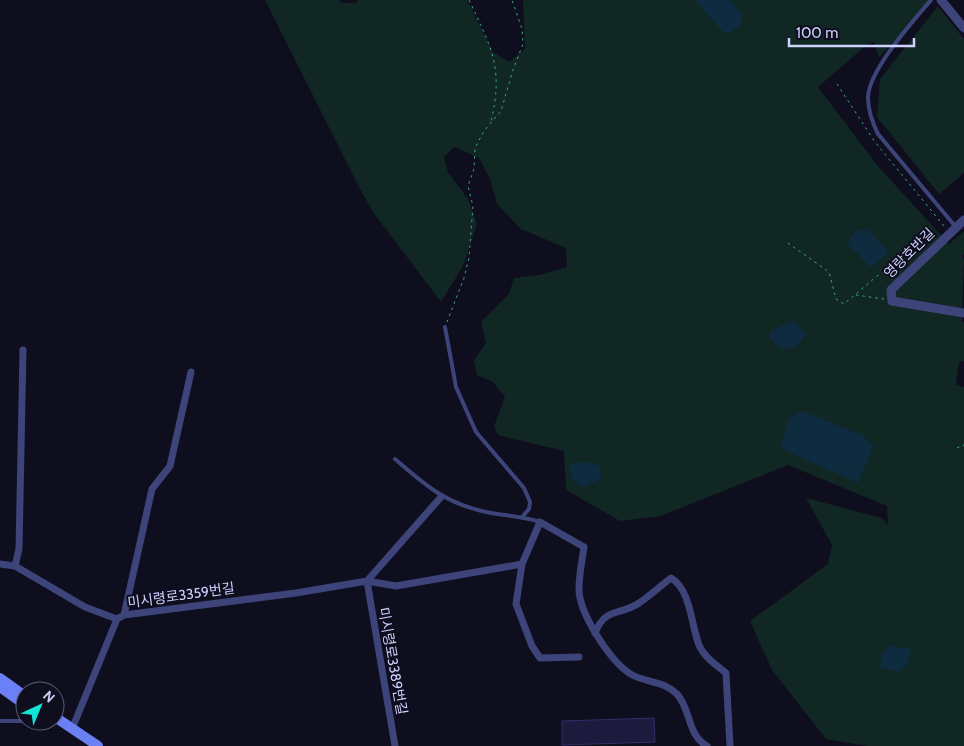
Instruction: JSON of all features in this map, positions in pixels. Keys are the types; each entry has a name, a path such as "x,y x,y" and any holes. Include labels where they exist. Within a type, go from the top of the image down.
{"main road":[{"path":"0,678 15,689"},
{"path":"0,687 15,698"},
{"path":"65,726 86,746"},
{"path":"65,729 98,746"}],"street":[{"path":"941,0 964,28"},
{"name":"영랑호반길","path":"964,220 955,226 890,290 892,301 964,313"},
{"path":"15,566 19,549 23,350"},
{"path":"0,564 15,566 85,607 121,617 152,489 170,466 191,372"},
{"path":"367,581 441,497"},
{"path":"580,657 540,658 532,646 516,604 522,564 540,522 584,547 579,590 587,620 595,633 629,673 660,683 677,695 694,734 707,746"},
{"name":"미시령로3359번길","path":"71,732 121,617 296,593 367,581 396,586 522,564"},
{"path":"595,633 600,620 607,615 638,604 671,578 676,581 684,593 700,647 712,662 726,673 730,746"},
{"name":"미시령로3389번길","path":"367,581 395,746"}],"lane":[{"path":"931,0 908,27 878,68 868,95 870,116 878,134 955,226"},
{"path":"445,328 456,387 476,432 524,488 530,502 529,509 524,516"},
{"path":"395,459 441,497 491,513 524,516 540,522"},
{"path":"0,721 15,721"}],"path":[{"path":"469,0 496,60 497,82 491,122"},
{"path":"445,328 464,278 469,258 472,206 468,186 474,169 475,148 484,131 501,111 523,44 522,29 512,0"},
{"path":"788,243 830,272 836,300 844,304 877,276 897,264"},
{"path":"855,295 892,301"},
{"path":"957,448 964,445"}],"green space":[{"path":"265,0 340,0 341,3 355,3 359,0 467,0 493,52 509,62 525,49 523,0 934,0 879,57 874,42 869,43 818,87 877,165 949,244 964,231 962,322 964,322 964,361 959,362 956,385 964,387 964,746 867,746 826,739 772,670 750,621 828,564 832,545 806,498 882,518 888,525 887,506 788,465 661,516 620,521 566,490 564,451 498,435 494,426 505,397 493,382 477,375 474,360 486,343 481,322 509,294 514,278 540,275 567,267 566,248 521,229 497,204 490,179 479,158 454,147 444,157 448,172 468,199 477,224 463,266 441,302 373,212"},
{"path":"938,6 964,39 964,173 939,194 877,117 880,79"}],"water":[{"path":"695,0 730,0 742,15 741,26 731,32 723,32"},
{"path":"869,230 889,253 870,267 847,243 855,231"},
{"path":"793,321 805,333 804,338 796,346 781,349 770,340 770,331"},
{"path":"802,411 864,436 873,448 858,483 780,448 789,418"},
{"path":"574,462 592,463 600,466 601,479 584,487 574,482 569,469"},
{"path":"893,646 911,649 908,664 899,671 880,668 882,654 886,649"}],"building":[{"path":"654,718 655,742 562,745 562,721"}]}
